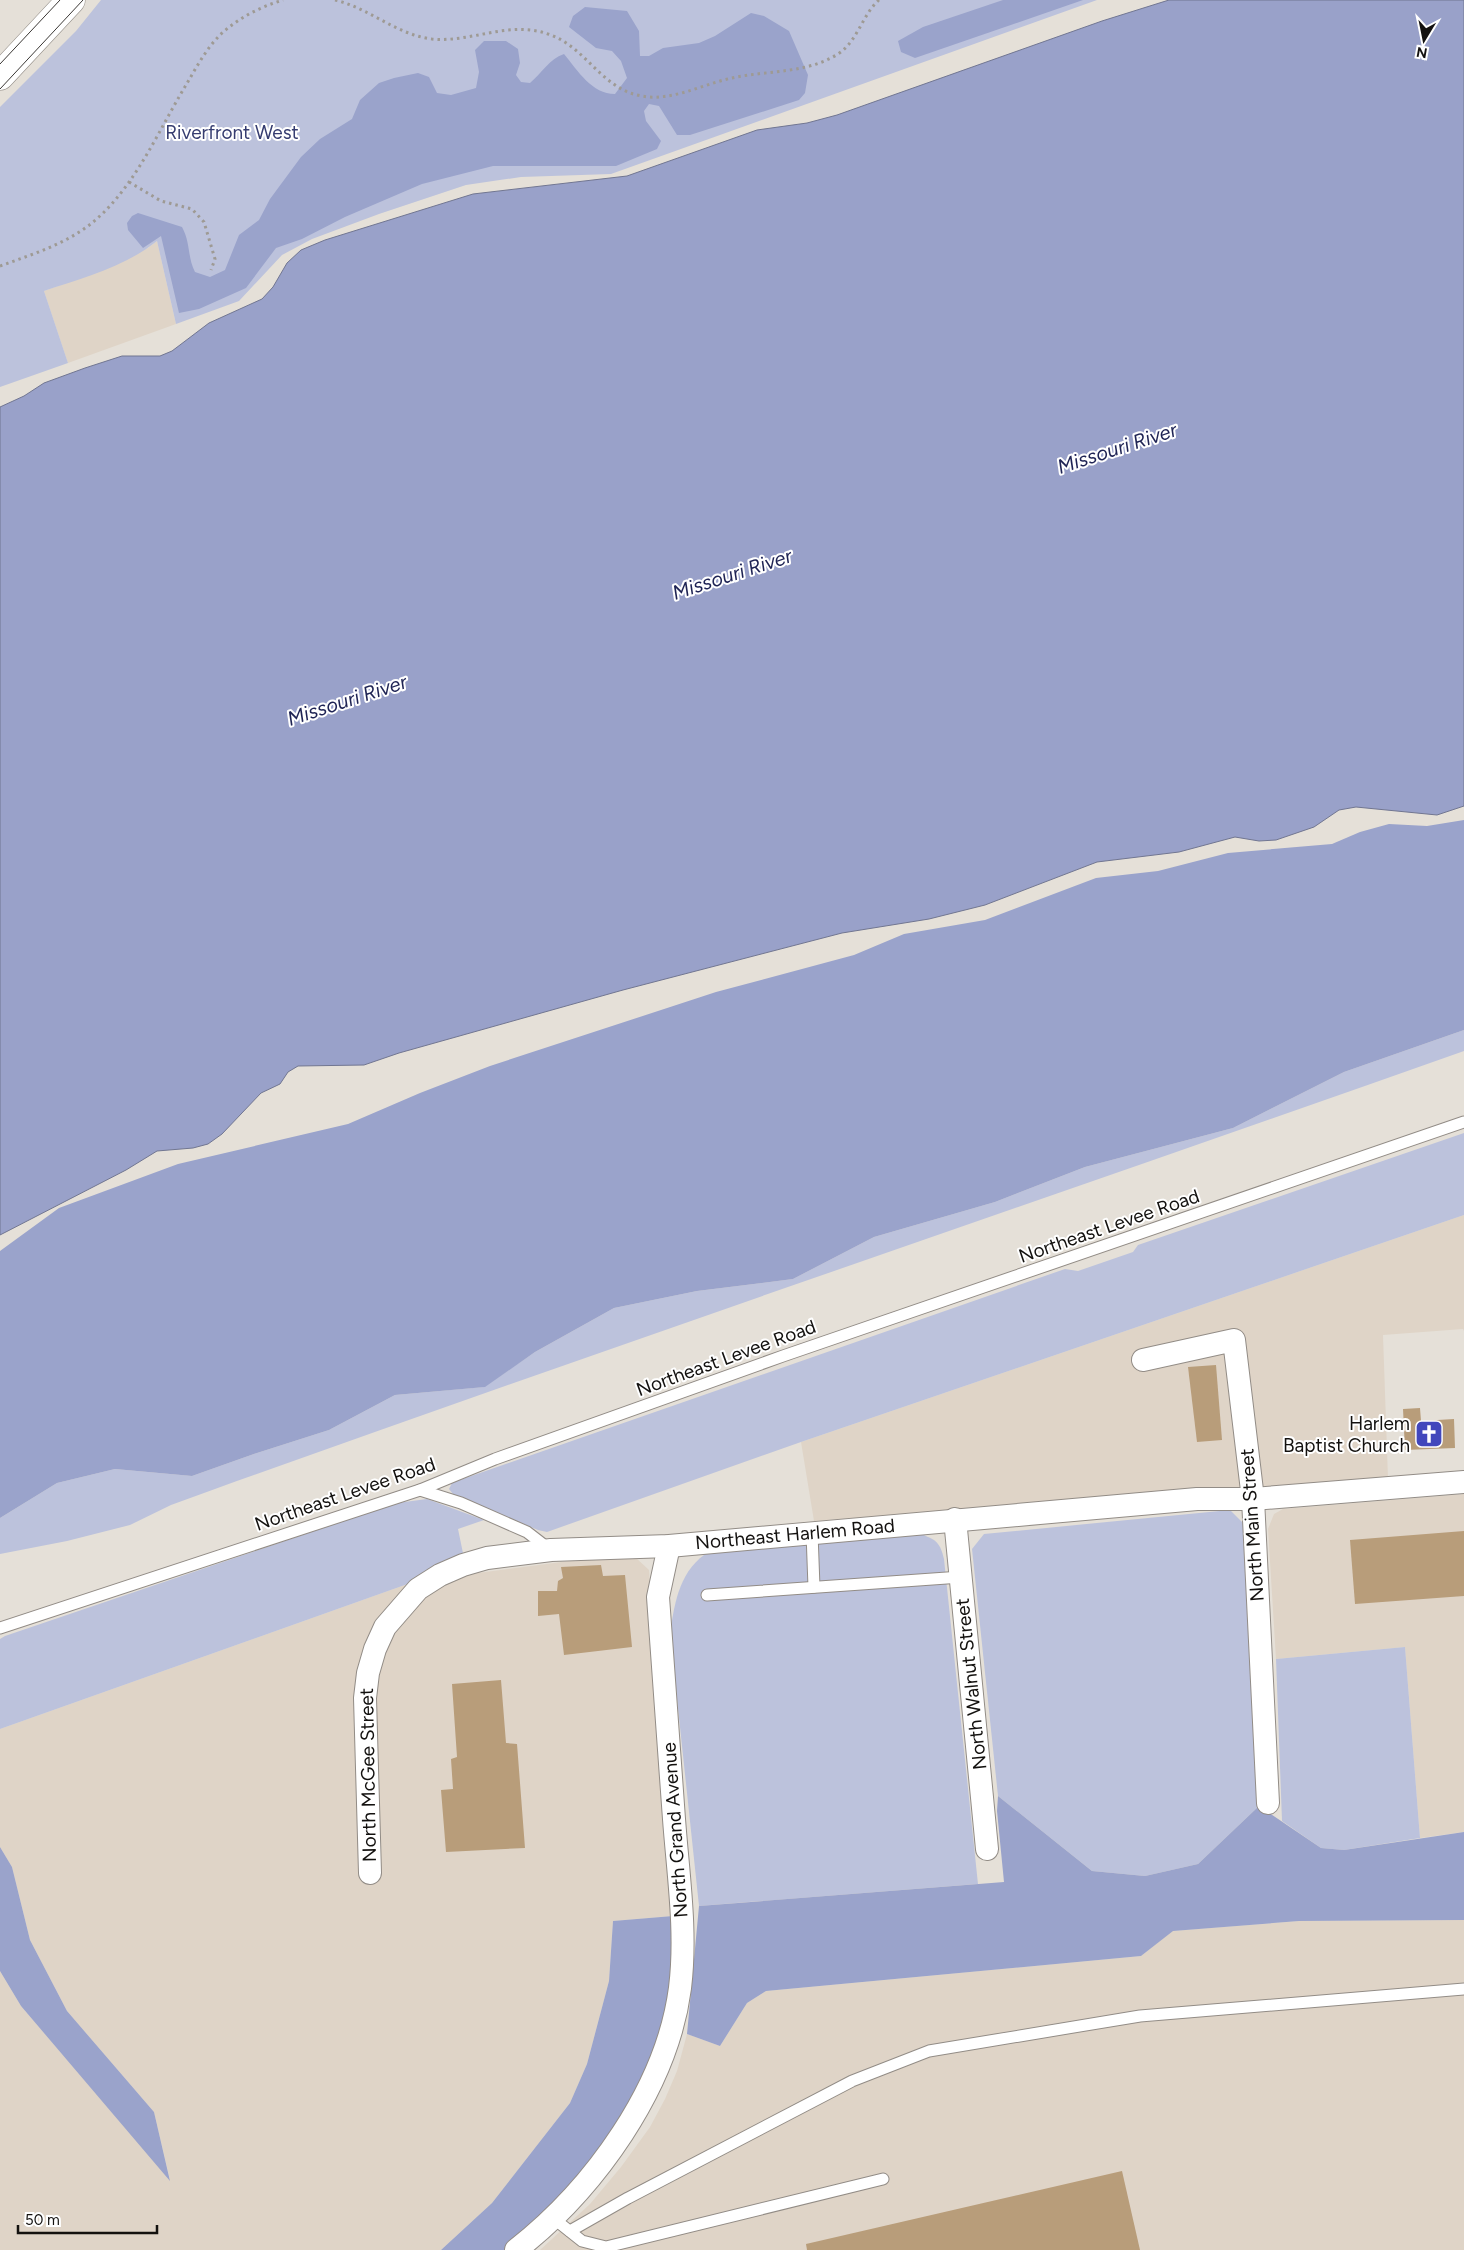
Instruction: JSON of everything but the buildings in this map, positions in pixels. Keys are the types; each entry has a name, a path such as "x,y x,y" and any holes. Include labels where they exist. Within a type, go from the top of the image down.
{"main road":[{"path":"0,76 71,0"}],"street":[{"name":"North Main Street","path":"1143,1360 1234,1340 1254,1499 1268,1803"},
{"name":"Northeast Harlem Road","path":"375,1649 385,1627 418,1589 462,1564 487,1558 551,1550 670,1546 1197,1499 1254,1499 1464,1482"},
{"name":"North Walnut Street","path":"955,1520 987,1849"},
{"name":"North Grand Avenue","path":"516,2250 561,2225 601,2162 638,2109 653,2081 672,2028 680,1988 683,1956 658,1597 670,1546"},
{"name":"North McGee Street","path":"370,1873 365,1698 368,1673 375,1649"}],"lane":[{"name":"Northeast Levee Road","path":"0,1628 420,1490 495,1459 783,1356 1464,1122"},
{"path":"420,1490 461,1503 527,1532 551,1550"},
{"path":"812,1533 814,1587"},
{"path":"707,1595 961,1577"},
{"path":"561,2225 628,2198 852,2081 929,2052 1140,2016 1464,1989"},
{"path":"561,2225 582,2241 606,2247 883,2179"}],"path":[{"path":"0,266 46,250 85,228 114,202 129,182 199,62 220,35 239,19 283,0"},
{"path":"335,0 349,3 418,36 434,39 508,30 548,33 570,45 598,73 616,86 631,93 659,97 755,73 805,69 838,53 854,39 879,0"},
{"path":"129,182 161,201 192,210 204,222 215,259 211,270"}],"shaded area":[{"path":"1003,0 1083,0 915,58 901,52 898,41 923,27"},
{"path":"585,7 627,11 639,31 640,56 649,56 663,48 699,43 715,36 751,13 764,16 789,31 808,75 805,93 799,100 690,135 677,135 659,106 649,104 644,111 646,121 661,141 657,149 616,166 493,166 422,184 345,217 302,239 276,248 246,288 199,309 179,313 161,236 143,248 128,230 127,223 132,216 138,213 182,227 195,272 210,277 225,270 239,235 259,220 270,199 301,157 320,139 352,119 360,100 379,83 418,73 429,77 437,93 451,95 476,88 479,72 475,50 484,41 506,41 518,49 520,63 516,75 521,82 530,83 550,63 564,54 592,86 607,93 615,94 627,78 621,61 612,51 596,48 569,27 573,16"},
{"path":"157,241 176,324 68,363 44,291 103,270 148,248"},
{"path":"1464,820 1464,1030 1344,1072 1233,1128 1085,1167 995,1202 874,1237 793,1279 697,1291 614,1308 535,1352 485,1387 395,1395 329,1430 192,1476 115,1469 57,1483 0,1518 0,1251 59,1208 178,1164 348,1124 490,1066 716,992 854,955 904,934 985,920 1096,878 1158,871 1228,853 1332,844 1360,832 1389,824 1427,826"},
{"path":"1464,1215 1464,1331 1463,1329 1383,1335 1388,1479 814,1521 801,1442"},
{"path":"1464,1494 1464,1832 1420,1838 1405,1647 1276,1659 1268,1529 1274,1514 1283,1509"},
{"path":"623,1554 635,1557 649,1570 673,1916 613,1921 609,1981 587,2064 570,2103 492,2203 441,2250 0,2250 0,1971 21,2006 170,2180 154,2112 67,2011 30,1940 12,1867 0,1847 0,1729 416,1581"},
{"path":"998,1796 1092,1871 1145,1876 1198,1864 1259,1806 1321,1848 1344,1850 1464,1832 1464,1920 1299,1921 1173,1931 1141,1956 766,1991 747,2003 720,2046 687,2034 699,1906 1004,1882 997,1811"},
{"path":"0,1847 12,1867 30,1940 67,2011 154,2112 170,2181 21,2006 0,1971"},
{"path":"673,1916 674,1974 666,2020 632,2106 570,2190 507,2250 441,2250 492,2203 570,2103 587,2064 609,1981 613,1921"},
{"path":"1464,1920 1464,2250 540,2250 590,2204 621,2167 650,2127 677,2071 687,2034 720,2046 747,2003 766,1991 1141,1956 1172,1931 1299,1921"}],"green space":[{"name":"Riverfront West","path":"101,0 1097,0 611,174 521,177 466,185 379,214 312,239 282,255 239,301 176,324 157,241 145,250 117,265 44,291 68,363 0,387 0,107 76,31"},
{"path":"1464,1030 1464,1051 371,1433 171,1505 130,1525 67,1541 0,1554 0,1518 57,1483 115,1469 192,1476 329,1430 395,1395 484,1387 535,1352 614,1308 697,1291 793,1279 874,1237 995,1202 1085,1167 1233,1128 1344,1072"},
{"path":"1464,1133 1464,1215 801,1442 547,1532 538,1530 453,1494 449,1489 452,1483 457,1481 1065,1269 1078,1271 1133,1252 1138,1245"},
{"path":"427,1499 484,1520 458,1529 464,1558 416,1581 0,1729 0,1639 5,1636 397,1503"},
{"path":"1230,1510 1245,1525 1259,1806 1198,1864 1145,1876 1092,1871 998,1796 972,1549 984,1534"},
{"path":"921,1534 937,1543 944,1559 978,1884 699,1906 670,1633 677,1597 685,1576 700,1558 710,1551"},
{"path":"1405,1647 1420,1838 1344,1850 1321,1848 1282,1821 1276,1659"}],"water":[{"name":"Missouri River","path":"1169,0 1464,0 1464,806 1437,815 1356,807 1339,810 1314,827 1276,840 1259,841 1235,837 1179,852 1097,862 985,905 929,919 842,933 623,990 399,1053 364,1065 298,1066 288,1072 280,1084 261,1093 222,1134 208,1144 193,1148 157,1151 126,1170 0,1235 0,407 24,396 44,383 85,368 122,356 160,356 172,351 209,323 262,299 273,287 287,263 301,250 325,240 473,194 627,176 757,130 807,123 837,115 1102,21"}],"tram line":[{"path":"0,64 60,0"},
{"path":"0,89 83,0"}],"place":[{"name":"Harlem Baptist Church","path":"1429,1434"}]}
